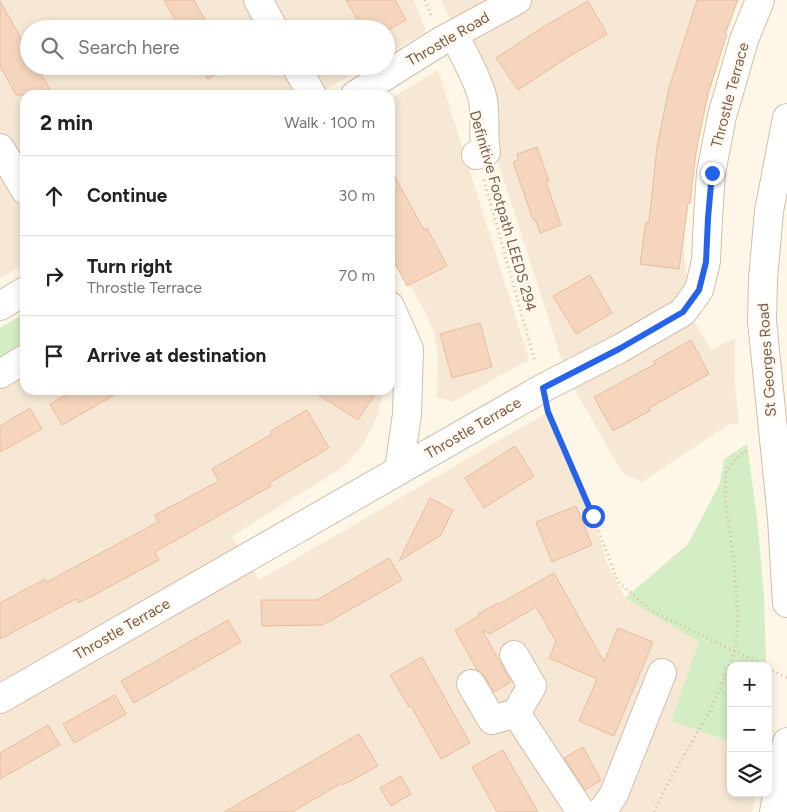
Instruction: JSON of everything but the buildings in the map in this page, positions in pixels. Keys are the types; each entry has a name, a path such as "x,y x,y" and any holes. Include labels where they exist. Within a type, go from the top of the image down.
{"street":[{"path":"258,0 269,20"},
{"name":"Throstle Road","path":"395,70 433,46 517,0"},
{"name":"Throstle Terrace","path":"0,699 543,388 619,349 683,312 699,290 706,262 712,173 722,116 744,40 760,0"},
{"path":"454,35 482,98 486,152 476,155"},
{"path":"301,75 309,90"},
{"name":"Throstle Road","path":"363,90 387,75"},
{"name":"St Georges Road","path":"787,118 769,211 763,279 762,321 782,518 787,603"},
{"path":"0,148 20,182"},
{"path":"0,306 20,294"},
{"name":"Throstle Terrace","path":"395,317 409,349 407,414 400,470"},
{"path":"0,374 20,362"},
{"path":"470,684 492,720 516,713 532,686 514,655"},
{"path":"600,812 614,794 662,672"},
{"path":"516,713 582,812"},
{"path":"774,812 787,742"}],"path":[{"name":"Definitive Footpath LEEDS 294","path":"476,155 543,388 548,412 593,516 618,582 654,612 735,651"},
{"path":"654,812 667,785 712,709 730,668 735,651 738,618 734,562 725,499 726,470 743,452 774,443"},
{"path":"735,651 757,662"},
{"path":"772,670 787,678"}],"shaded area":[{"path":"0,0 414,0 426,32 395,50 395,20 20,20 20,75 351,75 325,90 20,90 20,267 0,278"},
{"path":"441,0 736,0 702,105 686,188 684,255 690,314 711,350 735,338 734,377 739,424 729,424 642,482 622,472 567,376 457,34"},
{"path":"438,70 529,360 452,402 437,397 438,355 434,332 423,308 395,260 395,96"},
{"path":"20,378 20,395 382,395 378,415 364,443 346,465 232,536 259,580 548,412 593,516 607,563 625,598 700,642 671,721 727,741 727,797 755,797 752,812 0,812 0,390"}],"green space":[{"path":"20,316 20,353 0,364 0,328"},
{"path":"747,444 757,518 764,595 766,662 727,662 727,741 671,721 699,642 625,598 688,544 720,483 724,459"}],"route":[{"path":"593,516 548,412 543,388 619,349 683,312 699,290 706,262 712,173"}]}
